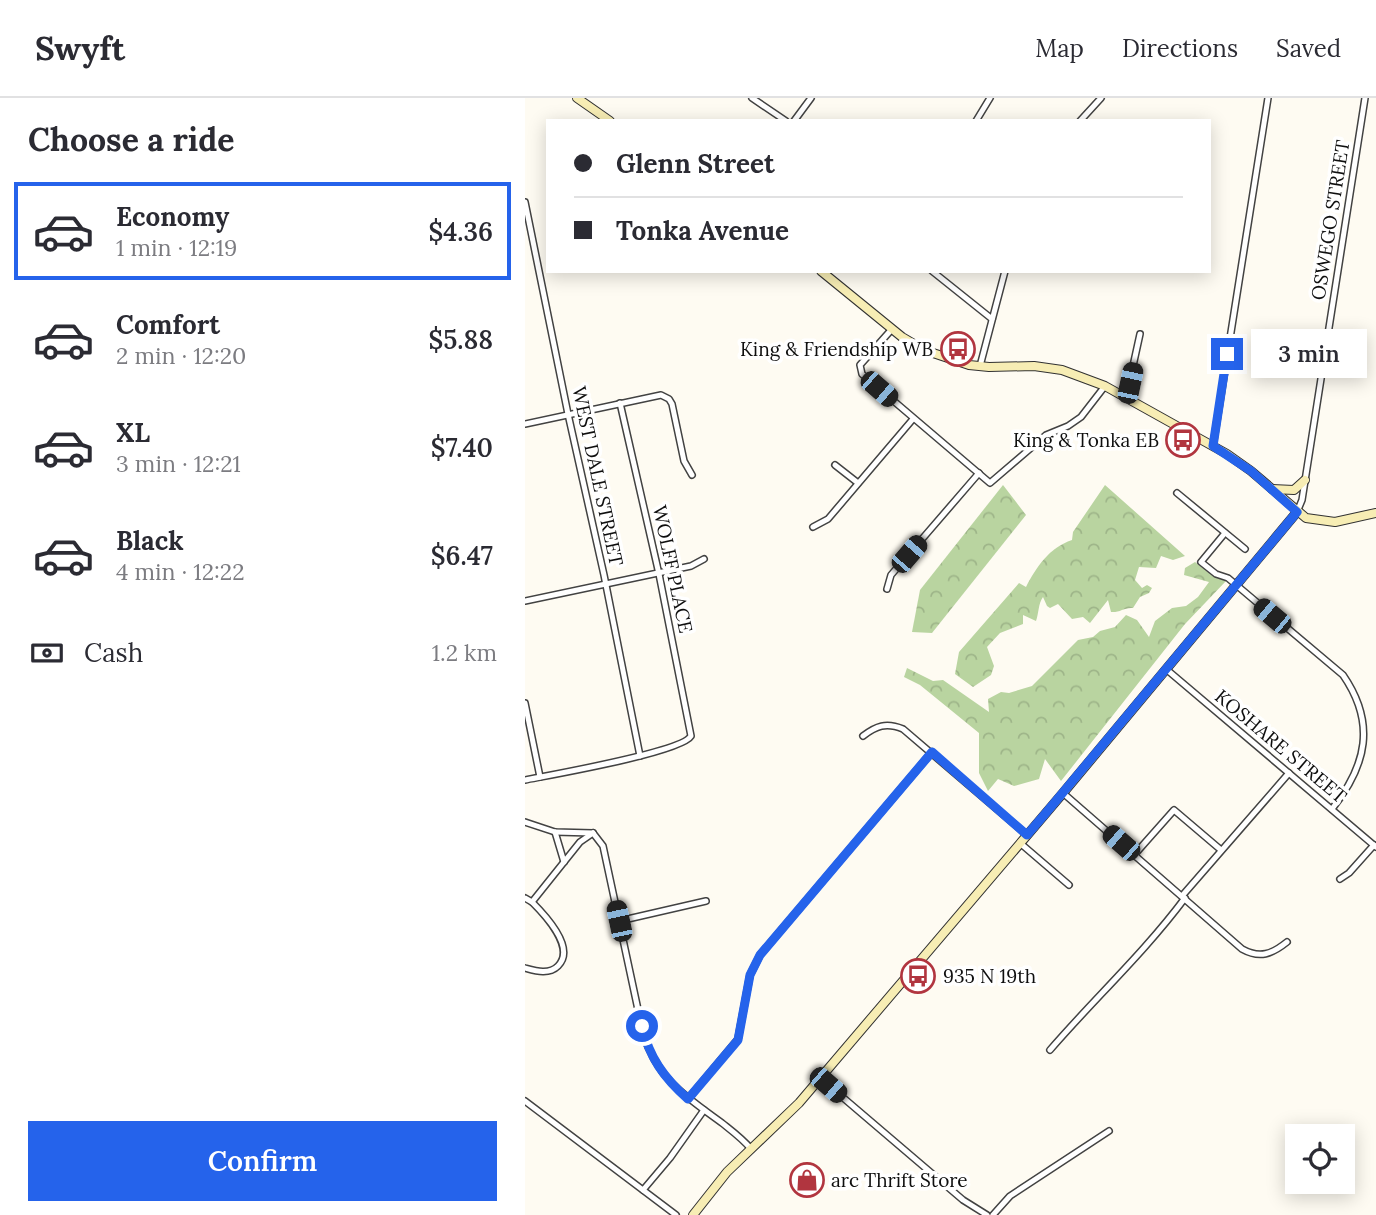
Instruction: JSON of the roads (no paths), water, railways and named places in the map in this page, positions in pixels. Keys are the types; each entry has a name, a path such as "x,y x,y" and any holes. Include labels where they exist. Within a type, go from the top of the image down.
{"street":[{"path":"577,98 607,119"},
{"path":"752,98 783,119"},
{"path":"795,119 811,98"},
{"path":"978,119 990,98"},
{"path":"1082,119 1101,98"},
{"path":"1213,446 1268,98"},
{"name":"OSWEGO STREET","path":"1297,512 1305,480 1365,98"},
{"name":"WEST DALE STREET","path":"525,202 640,756"},
{"path":"525,245 533,243"},
{"path":"823,273 924,350 980,366 1048,368 1084,376 1105,386 1237,461 1306,518 1325,522 1349,520 1376,513"},
{"path":"934,273 992,319"},
{"path":"980,366 1004,273"},
{"path":"892,328 859,369 913,419 990,483 1046,435 1081,417 1105,386"},
{"path":"1126,398 1140,334"},
{"path":"525,424 661,395 672,404 684,461 692,475"},
{"name":"WOLFF PLACE","path":"620,403 691,729 688,740 640,756"},
{"path":"813,527 828,519 913,419"},
{"path":"835,465 858,483"},
{"path":"887,589 891,575 979,473"},
{"path":"1272,489 1291,490 1305,480"},
{"path":"1177,493 1245,549"},
{"path":"693,1215 722,1177 781,1122 820,1078 1063,793 1297,512"},
{"path":"1225,533 1201,562 1216,575 1228,578 1343,675 1361,698 1369,729 1365,761 1332,809"},
{"path":"525,601 659,574 691,566 704,559"},
{"name":"KOSHARE STREET","path":"1166,670 1375,846"},
{"path":"525,703 540,777"},
{"path":"863,736 875,726 896,726 909,732 1027,835"},
{"path":"688,1099 738,1040 750,975 755,962 932,752"},
{"path":"525,780 640,756"},
{"path":"1050,1051 1152,939 1221,850 1289,773"},
{"path":"1063,793 1246,951 1267,955 1287,942"},
{"path":"1135,855 1174,810 1221,850"},
{"path":"525,822 555,832 593,833"},
{"path":"555,832 564,862"},
{"path":"532,902 580,842 593,833"},
{"path":"593,833 603,846 643,1032 650,1051 664,1076 688,1099 741,1138 751,1149"},
{"path":"1020,843 1069,885"},
{"path":"1340,878 1349,873 1375,846"},
{"path":"525,898 532,902 554,929 562,945 563,954 553,970 539,972 525,968"},
{"path":"619,921 706,901"},
{"path":"820,1078 963,1200 987,1215"},
{"path":"525,1102 676,1215"},
{"path":"643,1190 704,1110"},
{"path":"993,1215 1004,1201 1020,1188 1109,1131"}],"place":[{"name":"King & Friendship WB","path":"958,349"},
{"name":"King & Tonka EB","path":"1183,440"},
{"name":"935 N 19th","path":"918,976"},
{"name":"arc Thrift Store","path":"807,1180"}]}
